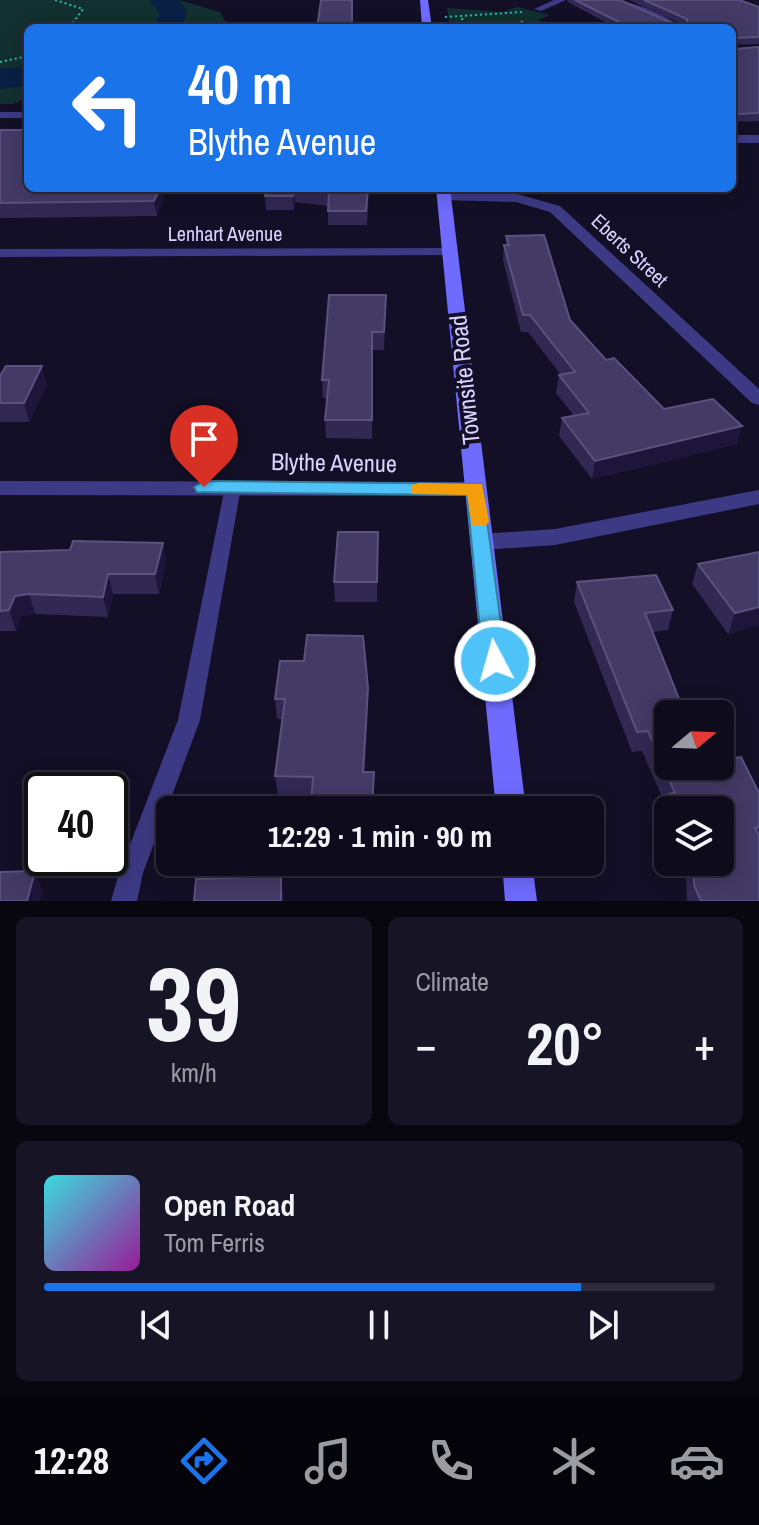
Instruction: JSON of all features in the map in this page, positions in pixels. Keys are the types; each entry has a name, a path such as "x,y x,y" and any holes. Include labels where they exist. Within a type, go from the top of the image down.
{"street":[{"path":"424,0 427,24"},
{"path":"538,9 562,0"},
{"path":"0,115 24,115"},
{"path":"736,139 759,139"},
{"name":"Townsite Road","path":"443,193 509,796"},
{"name":"Eberts Street","path":"443,193 517,198 555,209 759,399"},
{"name":"Lenhart Avenue","path":"0,253 450,252"},
{"name":"Blythe Avenue","path":"0,488 476,489"},
{"path":"482,542 555,537 759,497"},
{"path":"518,876 521,901"}],"lane":[{"path":"611,0 649,12 672,24"},
{"path":"124,901 131,873 189,720 233,487"}],"path":[{"path":"55,0 83,9 73,24"},
{"path":"444,17 462,18 538,9"},
{"path":"462,18 464,24"},
{"path":"0,62 24,57"}],"green space":[{"path":"0,0 179,0 220,12 227,24 24,24 24,99 14,104 0,104"},
{"path":"517,7 550,15 538,20 548,24 449,24 447,8 502,12"}],"building":[{"path":"321,0 352,0 352,23 318,24"},
{"path":"575,0 620,0 674,24 623,24"},
{"path":"644,0 739,0 759,7 759,37 736,38 736,24 687,24 687,19"},
{"path":"759,47 759,113 737,114 736,49"},
{"path":"0,130 24,130 24,192 158,192 154,201 0,203"},
{"path":"266,192 294,192 293,196 265,196"},
{"path":"320,192 368,192 366,211 328,211 329,193"},
{"path":"544,235 570,320 606,360 614,358 664,409 713,399 742,426 595,461 562,418 589,413 559,375 575,372 530,315 523,315 504,245 509,245 506,236"},
{"path":"329,295 386,295 384,332 372,332 372,420 325,420 329,380 322,380"},
{"path":"6,366 42,366 24,403 0,403 0,376"},
{"path":"338,532 378,532 377,582 334,582"},
{"path":"73,541 163,543 155,574 108,574 103,597 29,594 15,596 9,610 0,611 0,552 70,550"},
{"path":"759,552 759,607 735,613 698,564"},
{"path":"656,575 673,610 645,613 679,700 654,700 654,745 648,731 637,732 577,582"},
{"path":"307,635 363,636 368,688 363,772 374,772 373,796 312,796 313,777 275,776 285,699 275,699 280,661 304,661"},
{"path":"741,757 759,793 759,827 755,828 759,836 759,901 701,901 694,885 694,876 734,876 734,796 669,794 675,793 669,780 734,780 734,758"},
{"path":"24,871 24,876 34,876 27,901 0,901 0,872"},
{"path":"281,876 281,901 194,901 196,879"}],"waterway":[{"path":"162,0 173,10 169,24"},
{"path":"0,79 24,76"}],"slow traffic":[{"path":"419,489 476,489 479,521"}],"route":[{"path":"204,487 476,489 495,661"}]}
